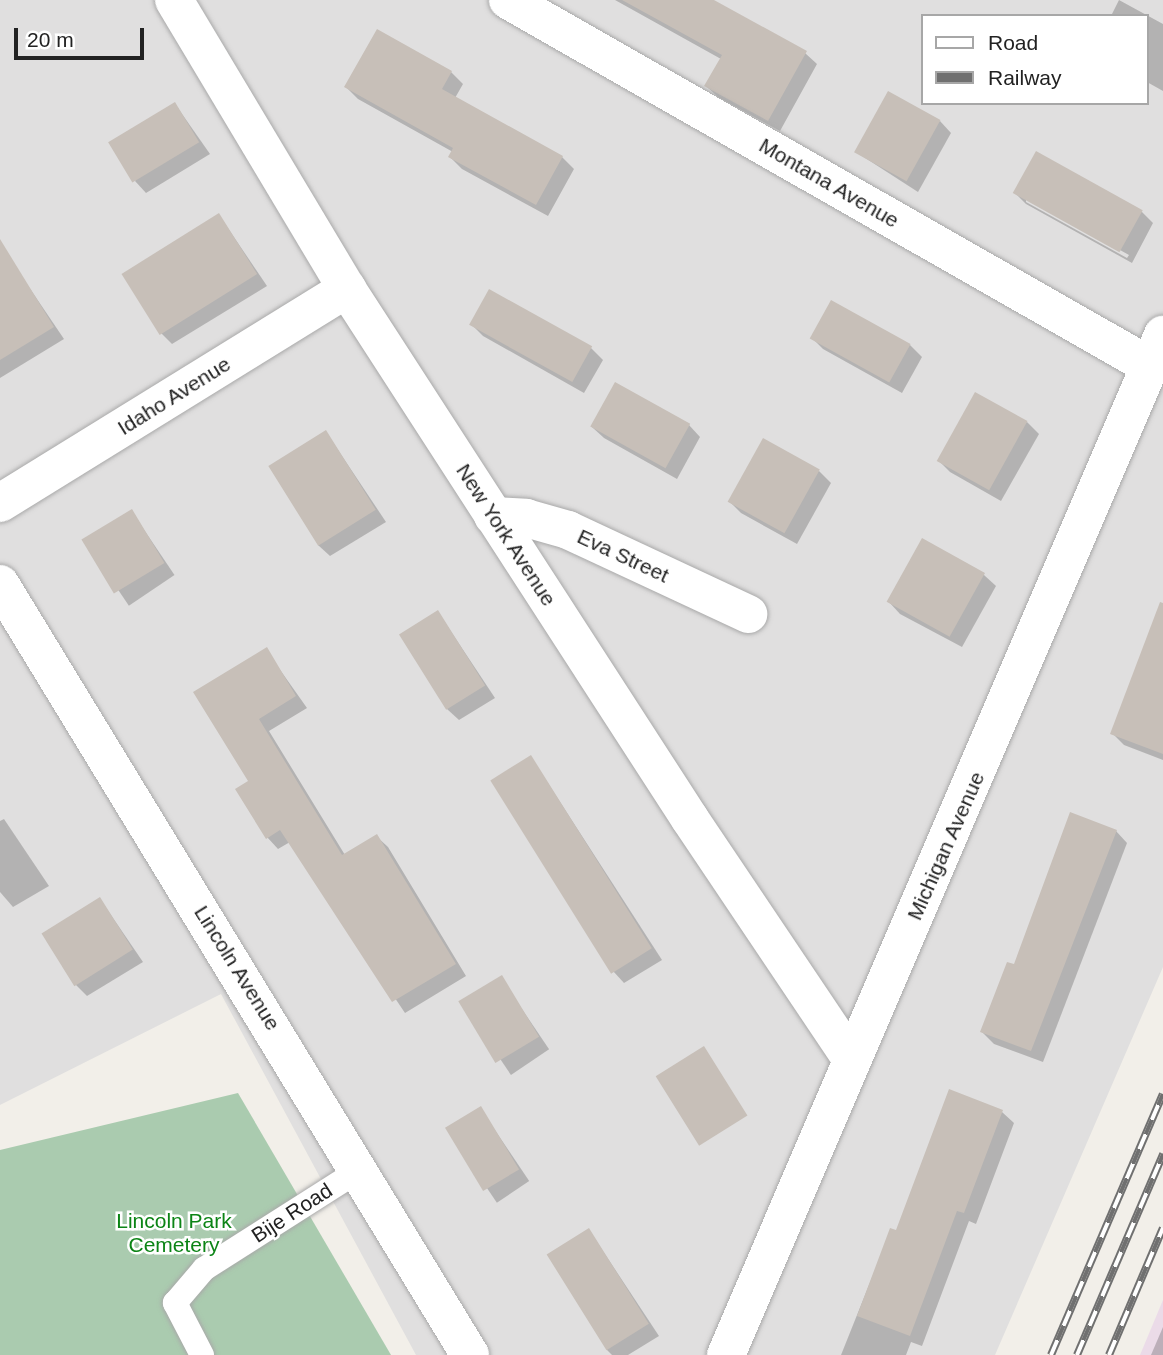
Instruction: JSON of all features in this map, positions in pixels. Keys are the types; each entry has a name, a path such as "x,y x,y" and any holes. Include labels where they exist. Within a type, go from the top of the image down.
{"street":[{"name":"New York Avenue","path":"174,0 347,289 493,516 852,1060"},
{"name":"Montana Avenue","path":"508,0 1156,351"},
{"name":"Idaho Avenue","path":"0,503 347,289"},
{"name":"Michigan Avenue","path":"726,1355 1156,351"},
{"name":"Eva Street","path":"493,516 561,527 748,614"},
{"name":"Lincoln Avenue","path":"0,584 361,1169 470,1355"}],"lane":[{"name":"Bije Road","path":"202,1355 174,1303 204,1269 361,1169"}],"shaded area":[{"path":"0,0 1163,0 1163,967 995,1355 416,1355 221,994 0,1105"},
{"path":"1163,1300 1163,1355 1140,1355"}],"green space":[{"name":"Lincoln Park Cemetery","path":"238,1093 391,1355 0,1355 0,1150"}],"building":[{"path":"622,0 714,0 807,51 768,121 704,86 722,55"},
{"path":"377,29 452,71 442,89 563,156 536,205 448,157 453,148 344,87"},
{"path":"888,91 940,120 907,181 854,152"},
{"path":"175,102 199,142 132,182 108,142"},
{"path":"1036,151 1143,210 1119,252 1013,193"},
{"path":"219,213 257,274 160,335 121,274"},
{"path":"0,239 54,327 0,360"},
{"path":"489,289 592,346 572,382 469,325"},
{"path":"831,300 911,344 889,383 810,338"},
{"path":"615,382 690,424 665,468 590,427"},
{"path":"975,392 1027,421 989,490 937,461"},
{"path":"326,430 376,510 318,546 268,466"},
{"path":"763,438 820,470 784,533 728,502"},
{"path":"132,509 164,563 114,593 81,539"},
{"path":"922,538 985,573 950,637 887,602"},
{"path":"1160,602 1163,603 1163,754 1110,734"},
{"path":"438,610 485,685 446,710 399,634"},
{"path":"267,647 296,696 259,719 342,855 377,834 456,964 392,1002 280,830 266,839 235,789 248,781 193,692"},
{"path":"531,755 652,948 611,974 490,780"},
{"path":"1070,812 1117,830 1031,1051 980,1032 1007,962 1014,964"},
{"path":"100,897 133,950 74,986 41,934"},
{"path":"502,975 539,1037 495,1063 458,1001"},
{"path":"704,1046 747,1116 699,1146 656,1076"},
{"path":"949,1089 1003,1110 964,1213 957,1211 910,1336 857,1316 890,1228 896,1230"},
{"path":"481,1106 519,1169 483,1191 445,1128"},
{"path":"589,1228 649,1324 606,1350 547,1254"}],"railway":[{"path":"1051,1355 1163,1094"},
{"path":"1077,1355 1163,1154"},
{"path":"1109,1355 1163,1228"}]}
